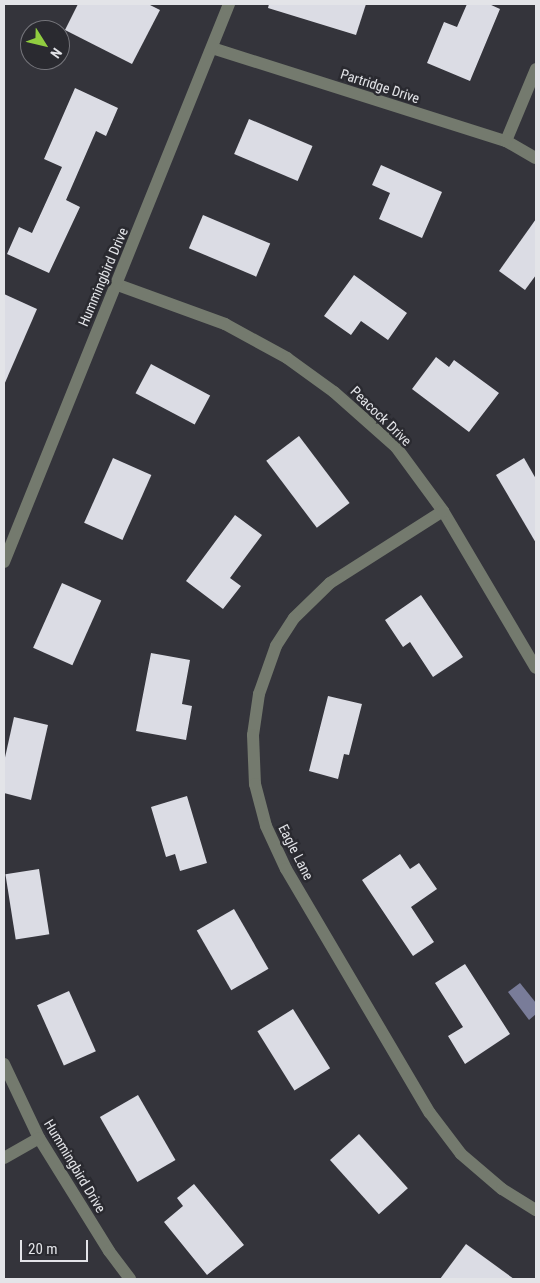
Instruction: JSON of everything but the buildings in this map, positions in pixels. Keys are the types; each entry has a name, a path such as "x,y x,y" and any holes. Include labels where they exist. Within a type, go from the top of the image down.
{"street":[{"name":"Hummingbird Drive","path":"4,562 88,352 118,285 229,4"},
{"name":"Partridge Drive","path":"212,48 506,141 536,158"},
{"path":"506,141 536,69"},
{"name":"Peacock Drive","path":"118,285 225,324 287,358 334,392 396,447 443,511 536,668"},
{"name":"Eagle Lane","path":"443,511 330,583 294,618 276,646 259,694 253,735 255,784 266,826 286,870 430,1113 461,1154 502,1189 536,1210"},
{"name":"Hummingbird Drive","path":"4,1064 39,1138 109,1251 130,1279"},
{"path":"4,1158 39,1138"}],"water":[{"path":"520,983 536,1003 536,1014 529,1020 508,992"}]}
